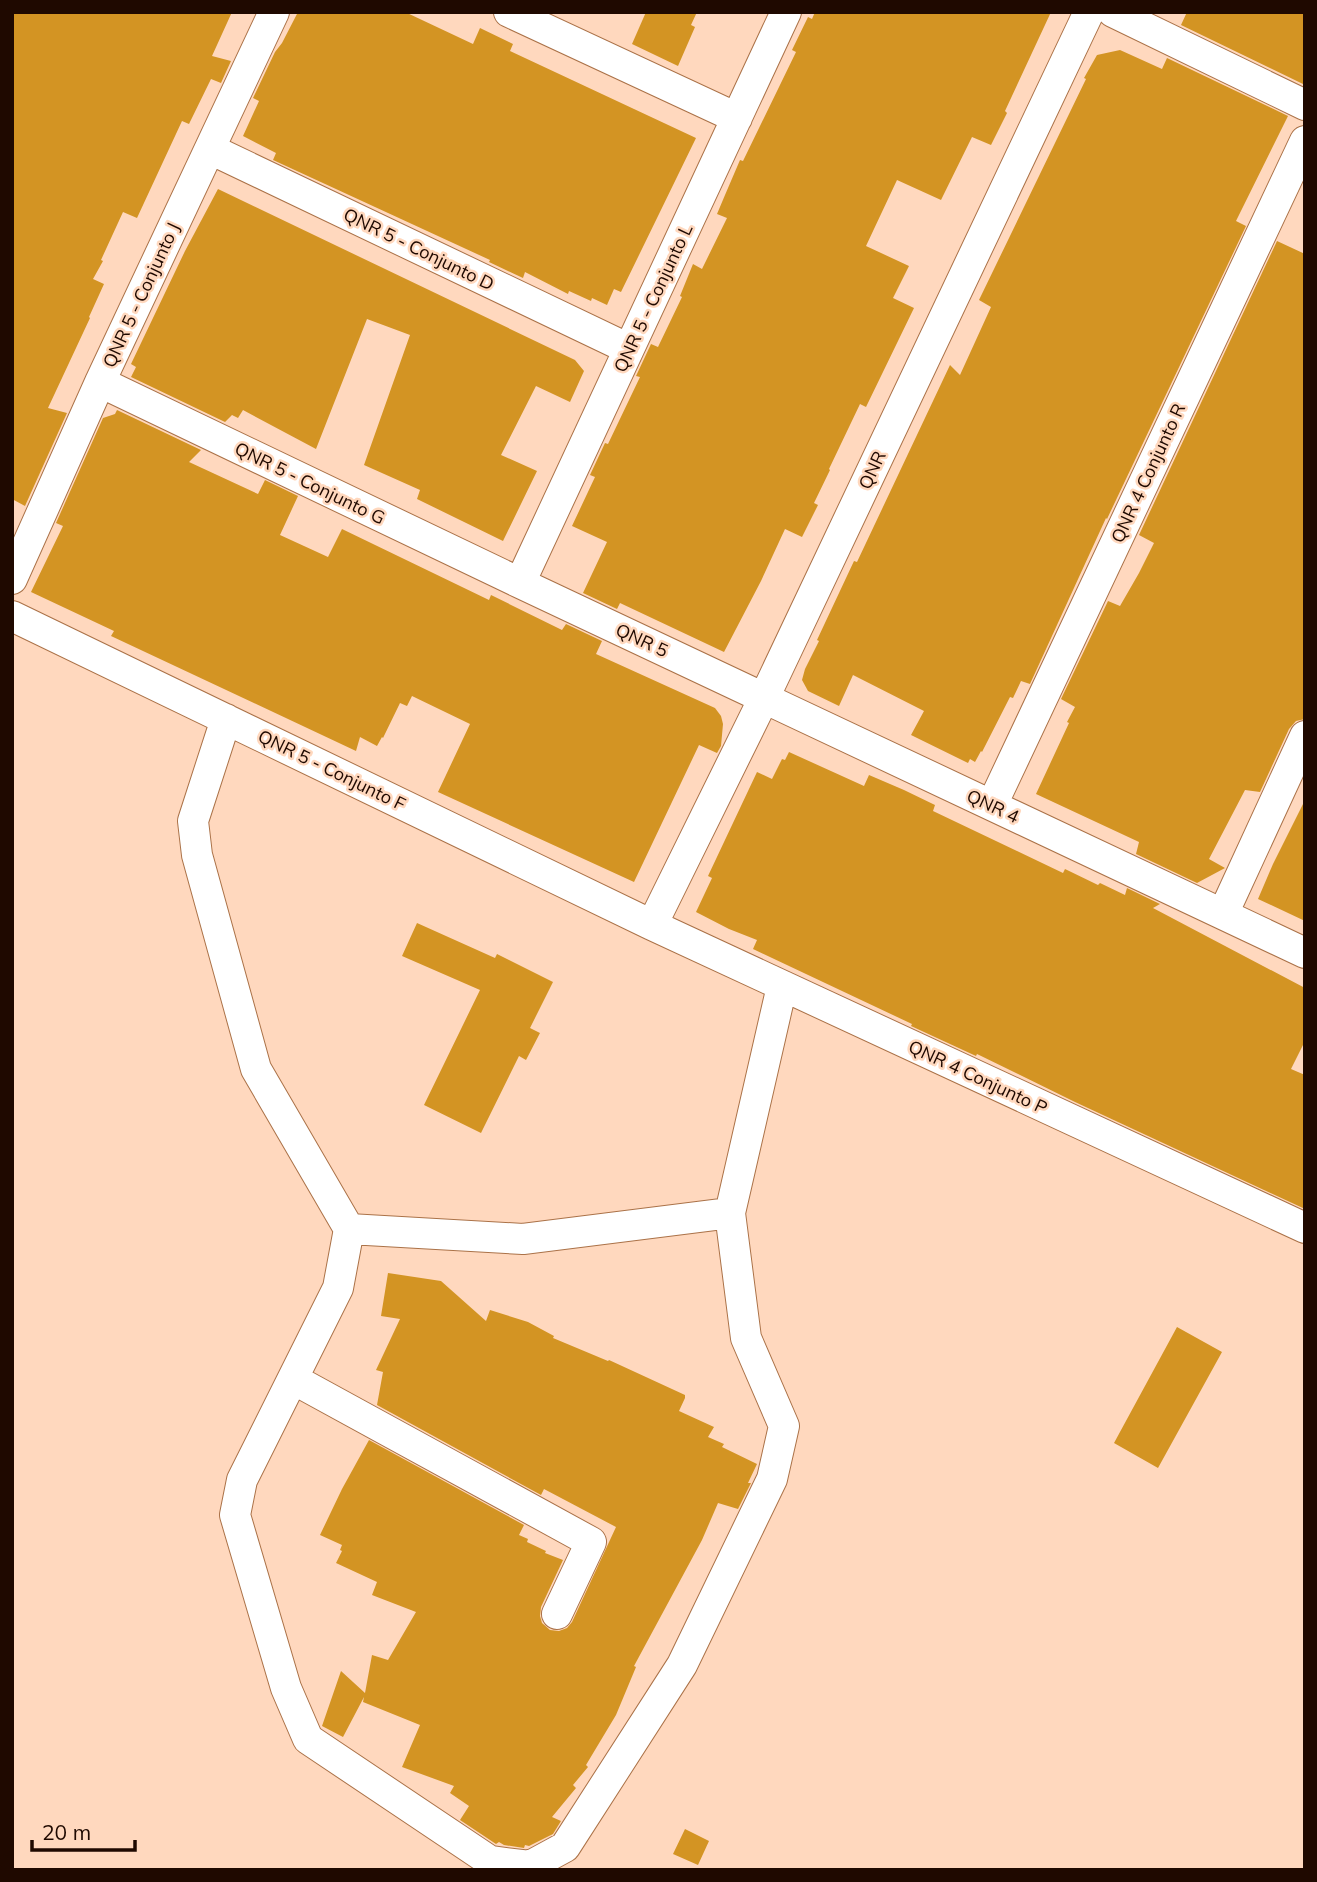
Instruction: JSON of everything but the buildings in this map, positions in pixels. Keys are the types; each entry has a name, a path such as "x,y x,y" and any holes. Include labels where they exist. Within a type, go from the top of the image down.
{"street":[{"name":"QNR 5 - Conjunto J","path":"12,579 100,382 274,12"},
{"path":"509,12 737,118"},
{"name":"QNR 5 - Conjunto L","path":"520,583 786,12"},
{"name":"QNR","path":"652,925 764,698 1088,12"},
{"path":"1113,12 1305,104"},
{"name":"QNR 4 Conjunto R","path":"992,805 1305,141"},
{"name":"QNR 5 - Conjunto D","path":"209,149 629,349"},
{"name":"QNR 5 - Conjunto G","path":"100,382 520,583"},
{"name":"QNR 5","path":"520,583 764,698"},
{"name":"QNR 5 - Conjunto F","path":"12,616 652,925"},
{"name":"QNR 4","path":"764,698 1305,953"},
{"path":"226,719 193,821 197,855 256,1069 349,1229 338,1288 242,1480 235,1515 286,1688 308,1740 489,1861 530,1866 565,1847 682,1665 772,1479 784,1426 746,1338 730,1213 782,986"},
{"path":"1223,914 1305,736"},
{"name":"QNR 4 Conjunto P","path":"652,925 1305,1228"},
{"path":"349,1229 523,1240 730,1213"},
{"path":"293,1378 592,1542 557,1614"}]}
